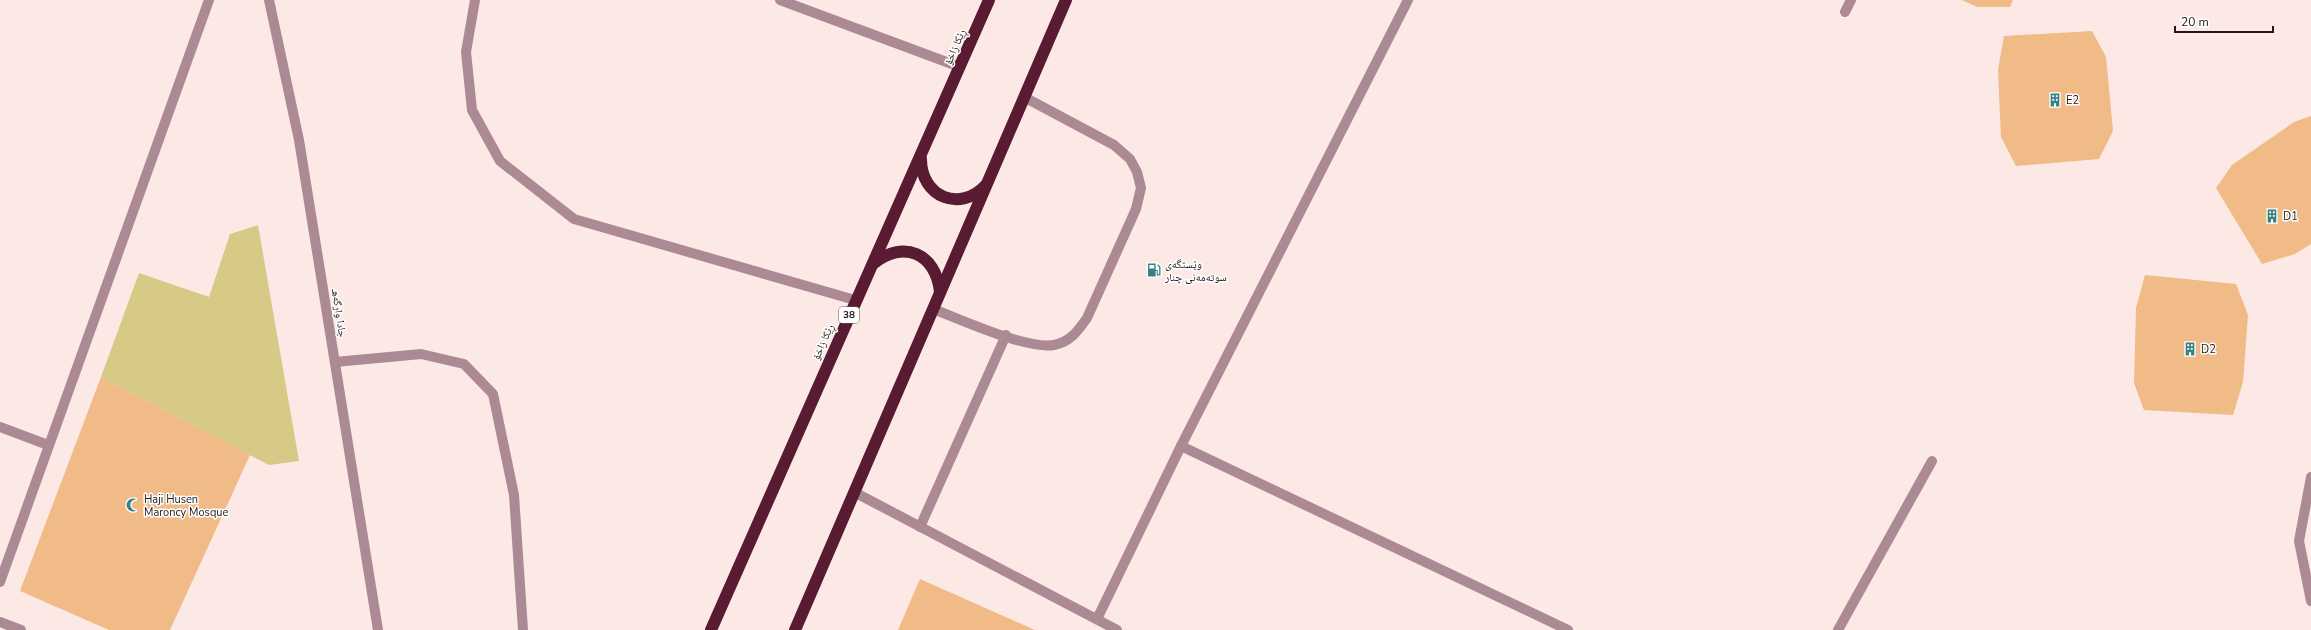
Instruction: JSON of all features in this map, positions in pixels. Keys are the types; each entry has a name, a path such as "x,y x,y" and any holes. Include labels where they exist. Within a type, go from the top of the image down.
{"highway":[{"name":"ڕێکا زاخۆ","path":"711,630 855,300 873,264 989,0"},
{"path":"795,630 1066,0"},
{"path":"921,155 921,170 927,184 937,194 951,199 966,199 979,193 989,182"},
{"path":"873,264 883,256 897,251 910,252 923,256 933,266 939,278 940,292"}],"street":[{"path":"0,582 209,0"},
{"name":"جادا وارگه‌هـ","path":"269,0 299,140 378,630"},
{"path":"475,0 466,52 472,110 500,161 512,171 574,219 855,300"},
{"path":"780,0 960,67"},
{"path":"1097,619 1181,446 1408,0"},
{"path":"1845,12 1851,0"},
{"path":"933,308 1006,335 1034,343 1053,345 1067,340 1079,330 1086,318 1136,209 1141,188 1137,172 1130,158 1114,145 1024,97"},
{"path":"920,527 1006,335"},
{"path":"335,362 421,354 464,364 493,394 514,496 523,630"},
{"path":"0,427 48,445"},
{"path":"1181,446 1568,630"},
{"path":"1838,630 1932,460"},
{"path":"2311,477 2299,541 2311,601"},
{"path":"854,492 1117,630"},
{"path":"0,622 21,630"}],"shaded area":[{"path":"258,225 299,461 269,465 101,377 139,273 209,297 230,234"}],"building":[{"path":"1962,0 2013,0 2010,7 1977,7"},
{"name":"E2","path":"2092,31 2106,57 2113,131 2099,159 2016,166 2001,137 1998,70 2004,36"},
{"name":"D1","path":"2311,116 2311,244 2295,254 2262,264 2216,188 2232,165 2294,122"},
{"name":"D2","path":"2145,275 2236,284 2248,315 2243,382 2233,415 2144,410 2134,383 2136,308"},
{"path":"101,377 250,455 170,630 109,630 20,591"},
{"path":"920,579 1035,630 898,630"}],"place":[{"name":"E2","path":"2055,100"},
{"name":"D1","path":"2272,216"},
{"name":"وێستگەی سوتەمەنی چنار","path":"1154,270"},
{"name":"D2","path":"2190,349"},
{"name":"Haji Husen Maroncy Mosque","path":"133,505"}]}
